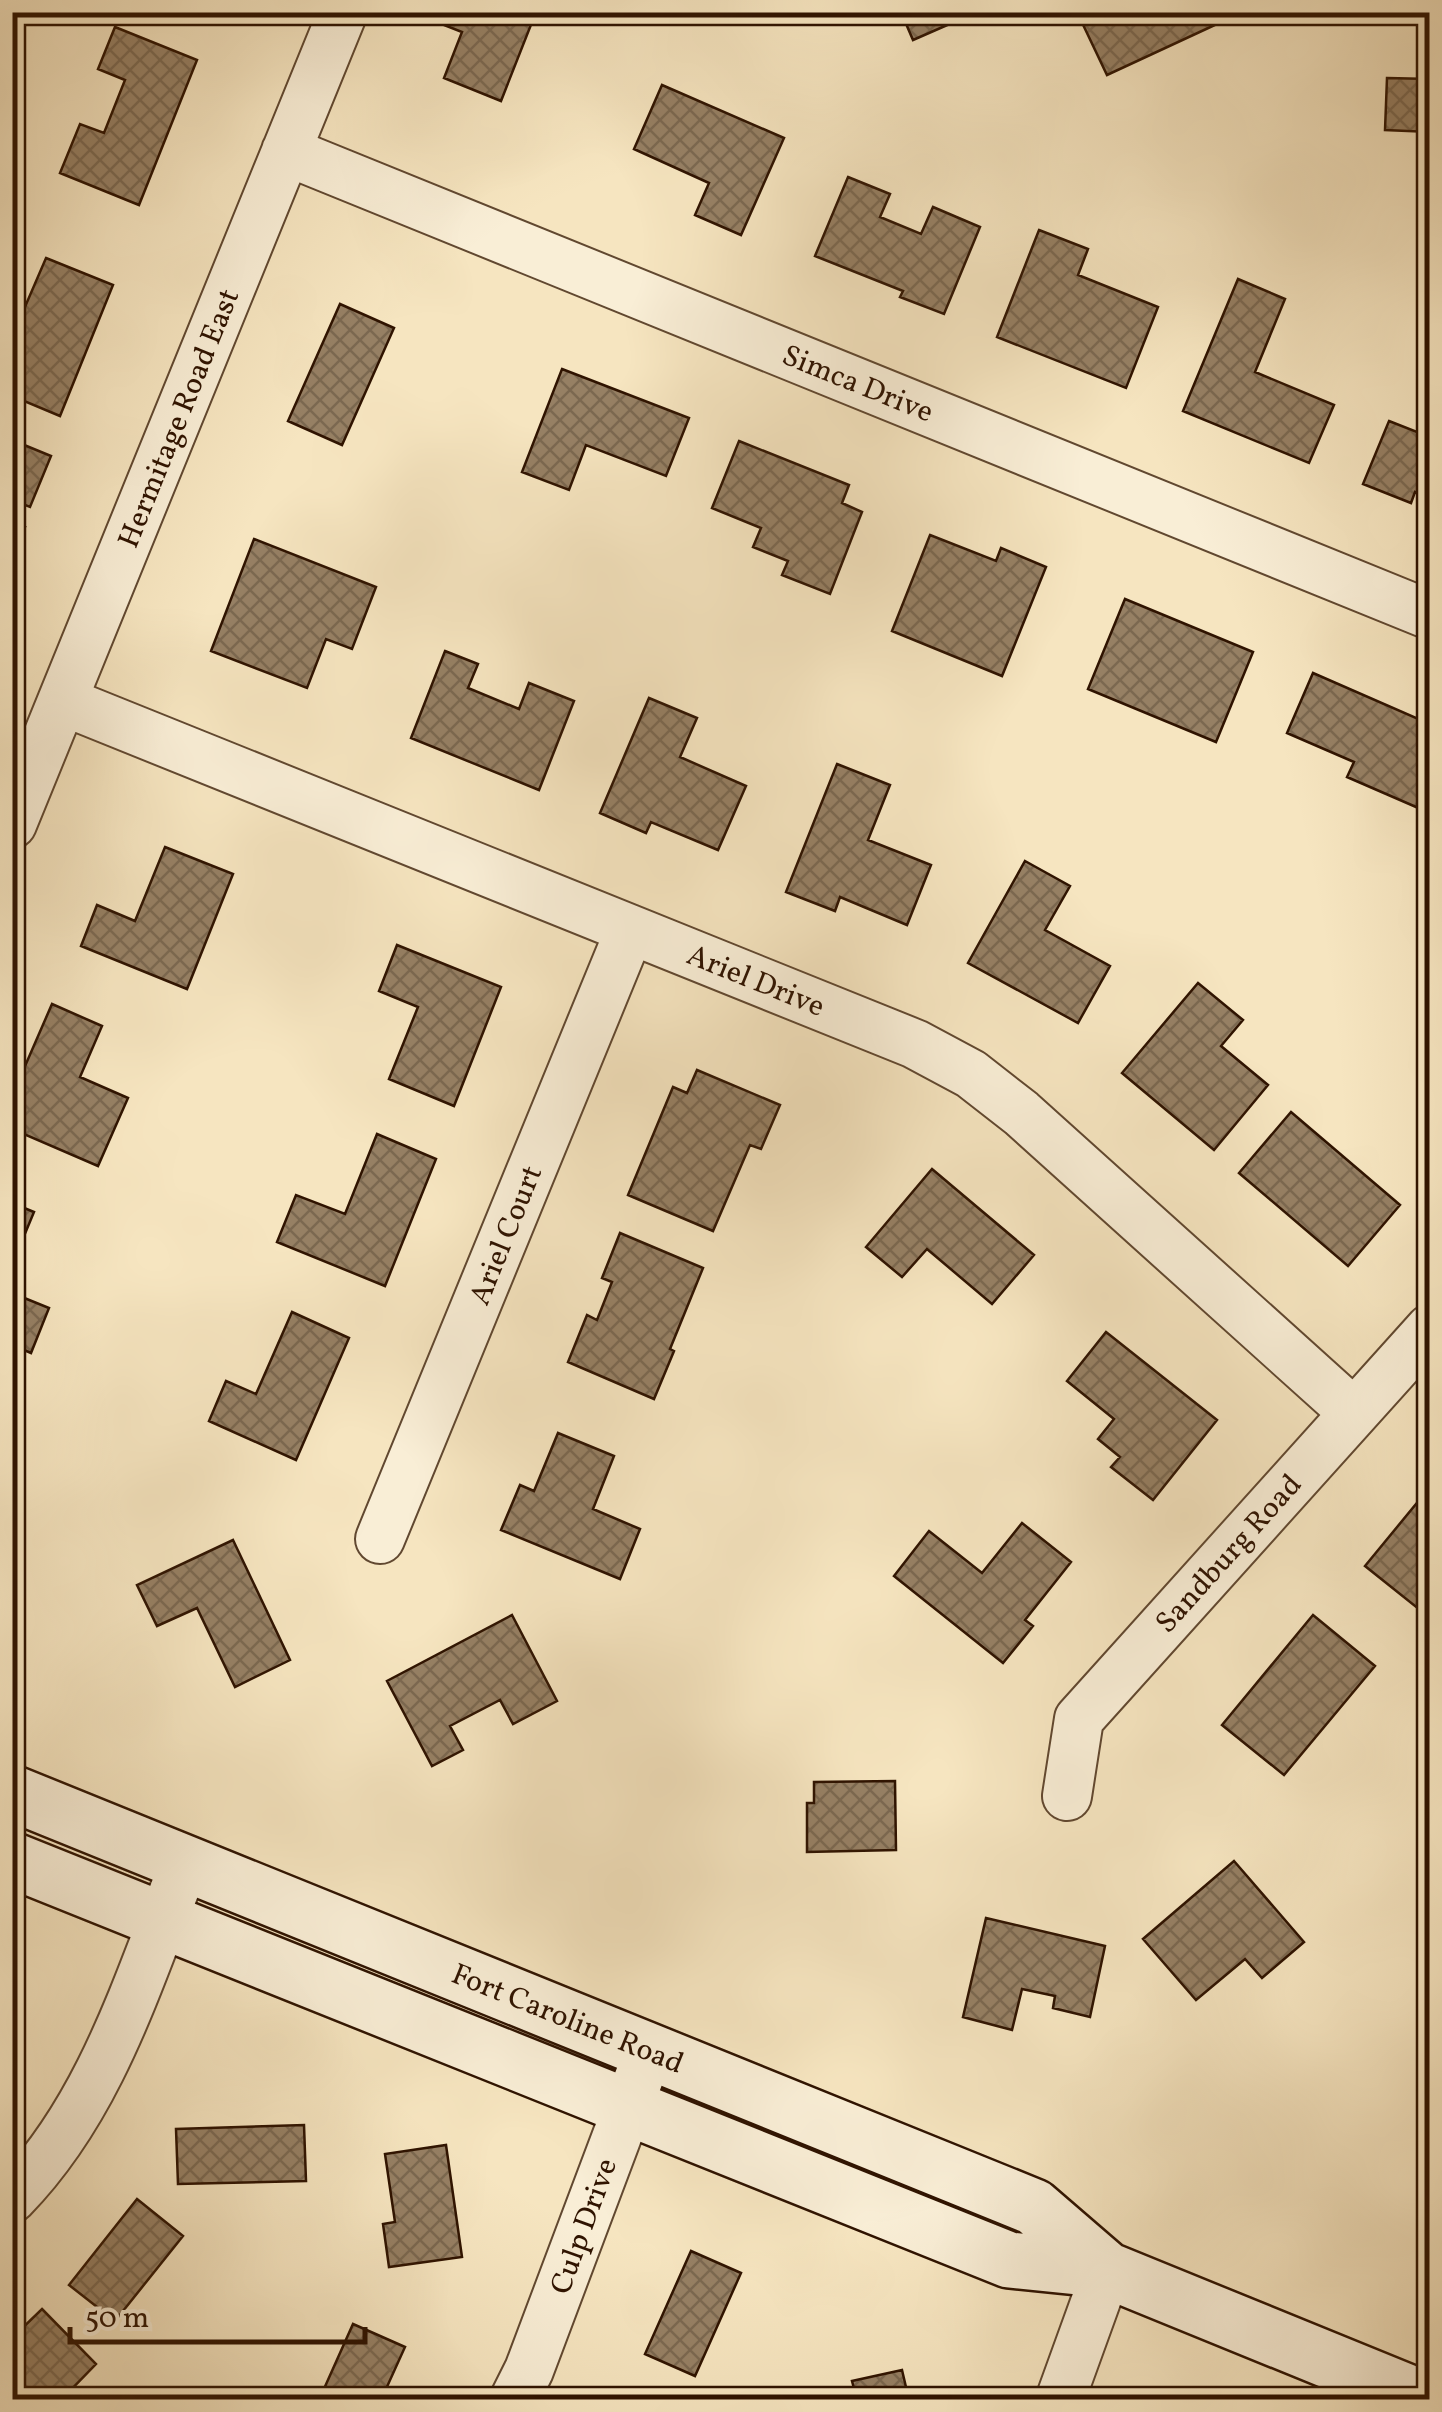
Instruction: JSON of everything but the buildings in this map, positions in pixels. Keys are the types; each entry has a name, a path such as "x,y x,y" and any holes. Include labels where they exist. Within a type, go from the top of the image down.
{"street":[{"name":"Hermitage Road East","path":"12,824 343,12"},
{"name":"Simca Drive","path":"286,151 1430,615"},
{"name":"Ariel Drive","path":"63,701 915,1044 971,1074 1021,1113 1354,1413"},
{"name":"Ariel Court","path":"380,1539 630,930"},
{"name":"Sandburg Road","path":"1067,1796 1079,1719 1430,1328"},
{"name":"Fort Caroline Road","path":"12,1793 1034,2207 1107,2270"},
{"name":"Fort Caroline Road","path":"12,1860 1008,2260 1107,2270 1426,2400"},
{"path":"12,2198 52,2152 92,2090 186,1863"},
{"name":"Culp Drive","path":"514,2400 529,2370 649,2051"},
{"path":"1060,2400 1107,2270"}]}
